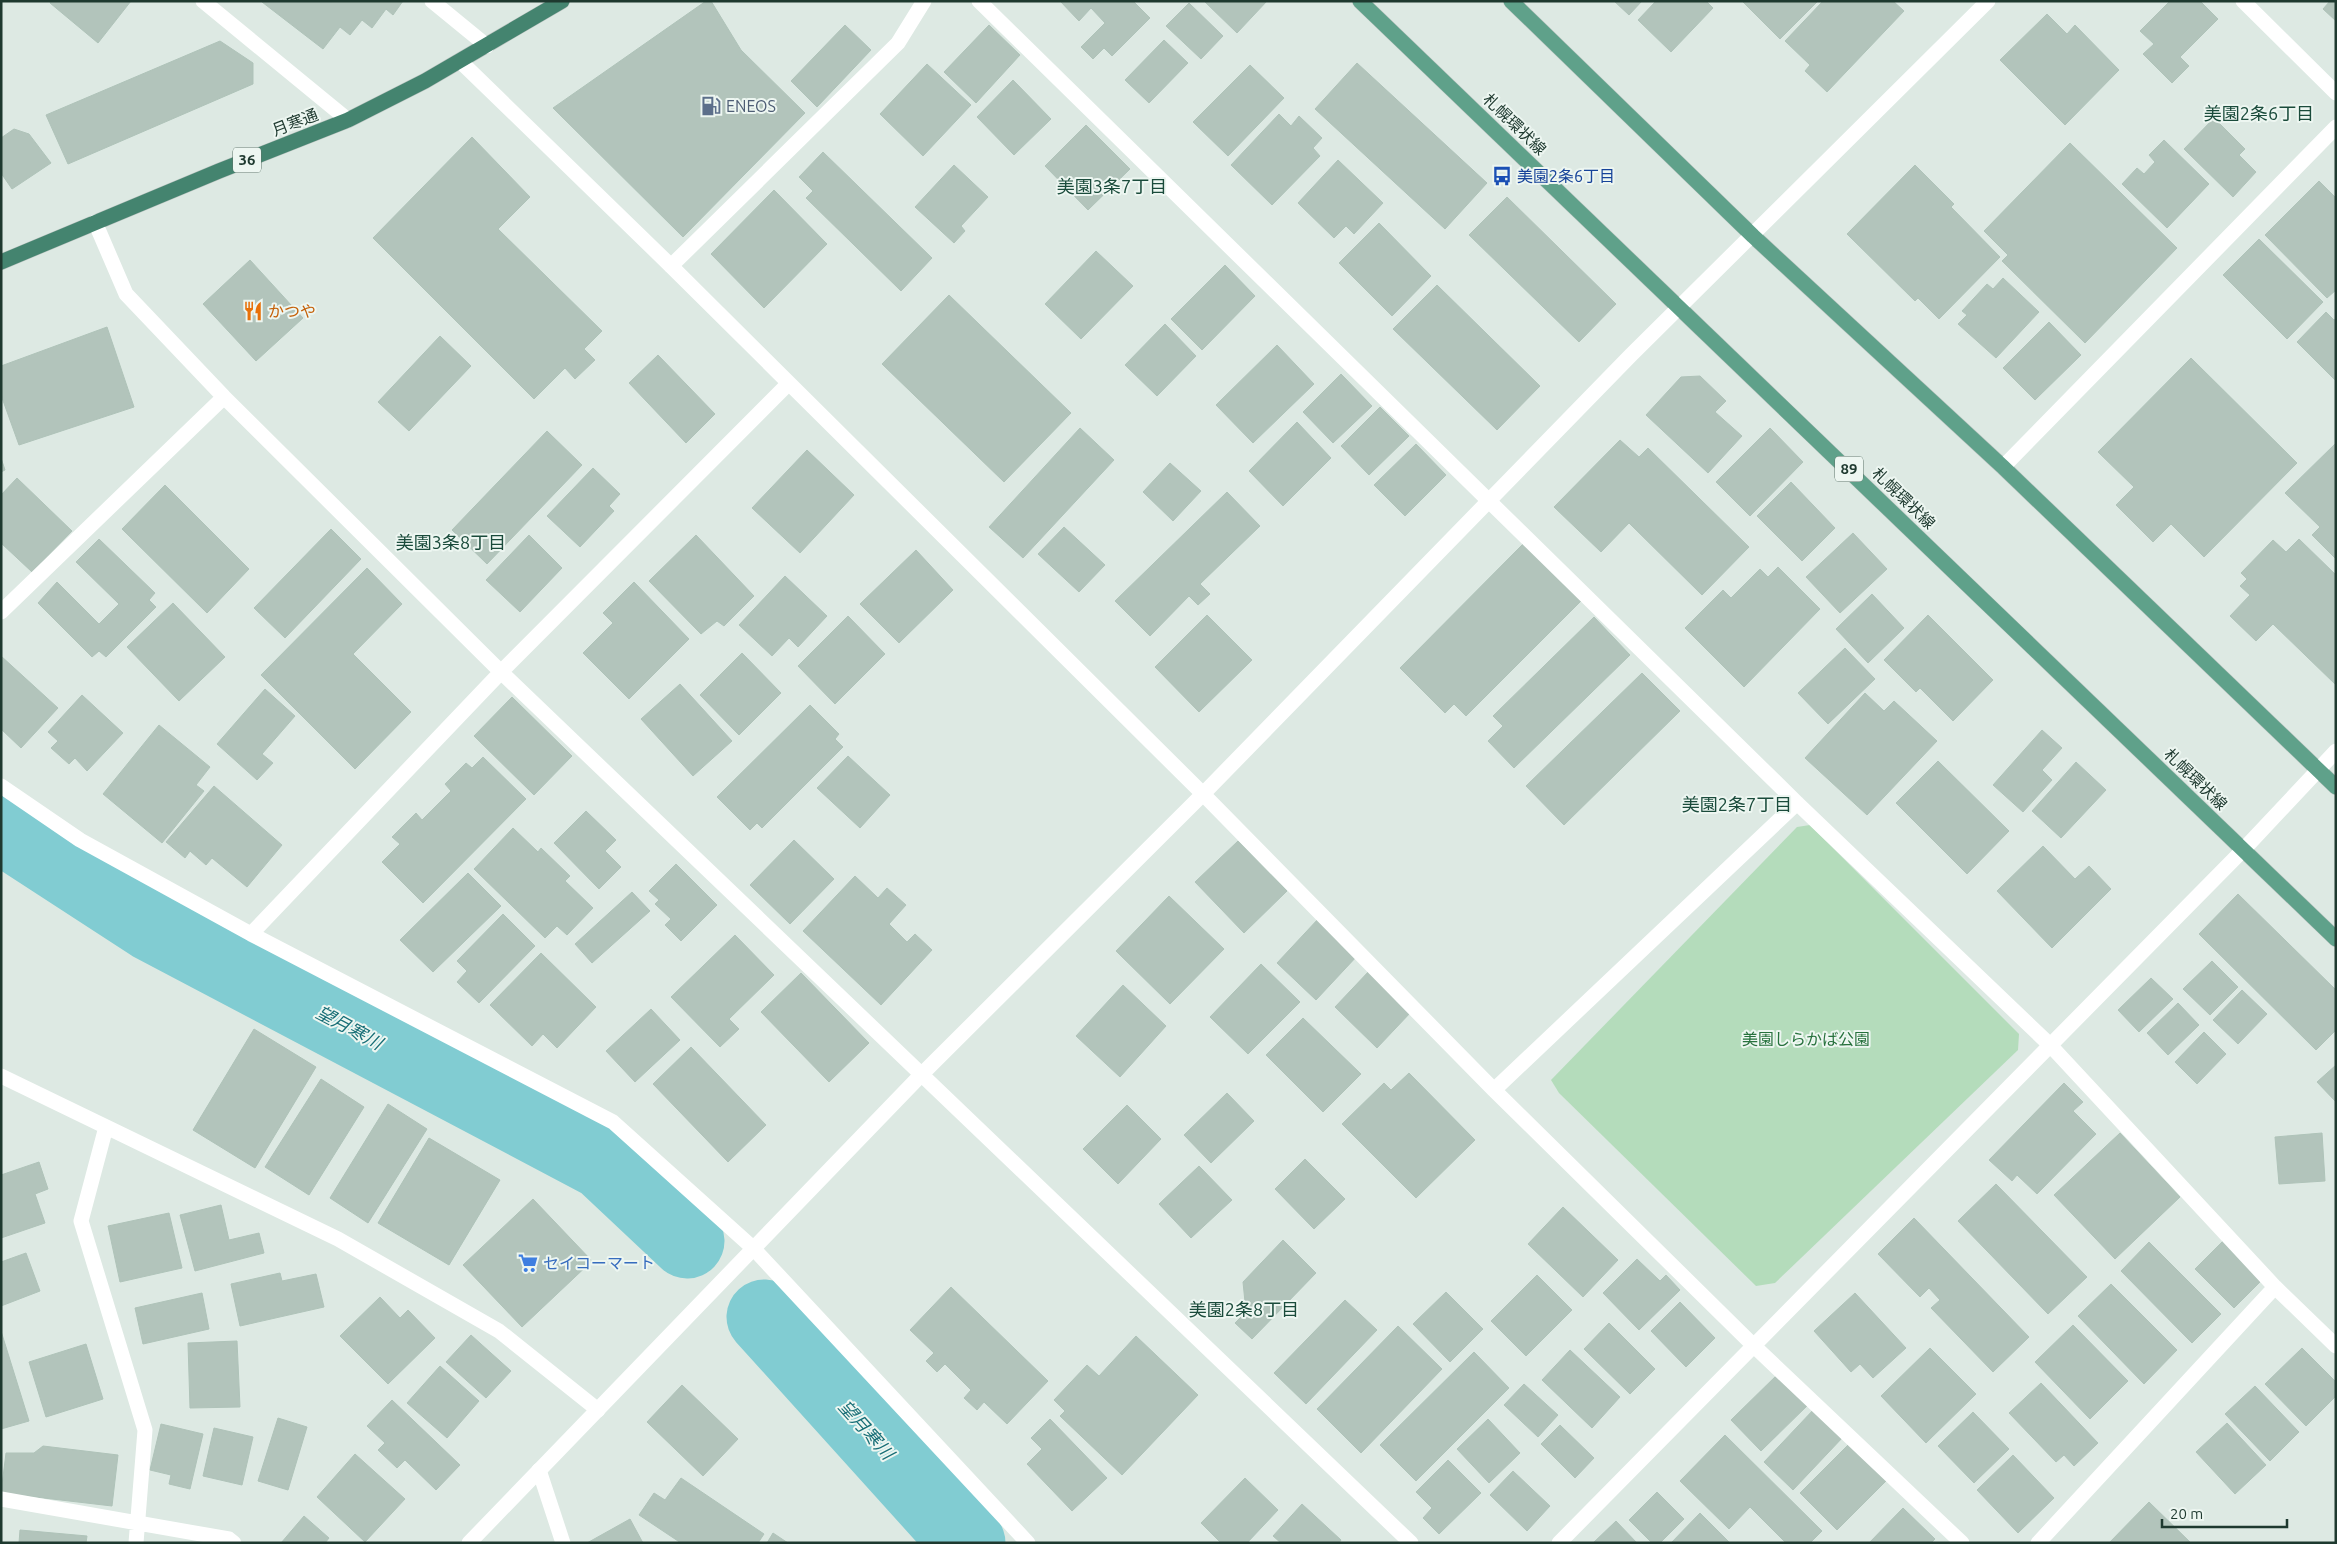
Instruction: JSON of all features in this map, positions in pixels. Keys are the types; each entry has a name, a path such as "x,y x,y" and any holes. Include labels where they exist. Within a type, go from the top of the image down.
{"highway":[{"name":"月寒通","path":"1,262 348,120 487,46 562,1"}],"main road":[{"name":"札幌環状線","path":"1360,1 2336,939"},
{"path":"1511,1 1753,236 2003,467 2336,788"}],"street":[{"path":"203,1 348,120"},
{"path":"432,1 487,46"},
{"path":"671,266 898,43 924,1"},
{"path":"979,1 1797,803 2050,1045 2275,1287 2336,1346"},
{"path":"469,1543 920,1076 1203,794 1680,307 1988,1"},
{"path":"2242,1 2336,93"},
{"path":"460,61 671,266 1203,794 1494,1090 1754,1346 1962,1543"},
{"path":"2003,467 2336,127"},
{"path":"95,222 126,294 224,397 501,672 920,1076 1411,1543"},
{"path":"251,934 501,672 789,383"},
{"path":"1,612 224,397"},
{"path":"1559,1543 2244,849 2336,751"},
{"path":"1,786 80,840 251,934 613,1122 753,1248 1028,1543"},
{"path":"1494,1090 1797,803"},
{"path":"1,1076 338,1240 499,1332 598,1410"},
{"path":"106,1127 81,1221 145,1430 140,1522 136,1543"},
{"path":"2038,1543 2275,1287"},
{"path":"539,1470 563,1543"},
{"path":"1,1499 140,1522 229,1539 234,1543"}],"green space":[{"name":"美園しらかば公園","path":"1810,825 2019,1034 2018,1050 1775,1283 1756,1286 1559,1093 1551,1080 1797,827"}],"building":[{"path":"51,1 131,1 98,43 50,3"},
{"path":"403,1 393,15 386,9 372,28 362,20 350,35 340,27 323,49 262,2"},
{"path":"706,1 711,1 741,50 805,113 683,237 553,108"},
{"path":"1060,1 1133,1 1150,18 1112,56 1104,48 1093,59 1081,47 1105,23 1091,8 1079,21"},
{"path":"1204,1 1267,1 1237,33"},
{"path":"1614,1 1642,1 1629,15"},
{"path":"1656,1 1706,1 1713,8 1671,52 1638,20"},
{"path":"1742,1 1818,1 1780,39"},
{"path":"1823,1 1893,1 1904,11 1827,92 1805,71 1810,65 1785,41"},
{"path":"2170,1 2200,1 2218,19 2180,57 2189,66 2172,83 2143,54 2154,44 2140,31"},
{"path":"2330,1 2336,1 2336,21 2323,9"},
{"path":"1189,3 1223,36 1201,59 1166,26"},
{"path":"2047,14 2067,34 2075,25 2119,70 2065,125 2000,60"},
{"path":"845,25 871,50 817,107 791,81"},
{"path":"989,25 1020,55 976,103 944,72"},
{"path":"1164,40 1188,63 1149,103 1125,80"},
{"path":"220,41 253,63 253,84 68,164 46,115"},
{"path":"1357,63 1487,183 1445,229 1315,109"},
{"path":"927,64 971,105 923,156 880,114"},
{"path":"1250,65 1284,98 1228,156 1193,122"},
{"path":"1013,80 1051,119 1014,155 977,117"},
{"path":"1279,114 1291,126 1299,116 1322,138 1313,148 1320,156 1272,205 1231,165"},
{"path":"2214,118 2245,149 2239,155 2256,172 2233,197 2184,149"},
{"path":"1086,125 1130,169 1088,210 1045,166"},
{"path":"14,129 29,134 51,163 12,189 1,173 1,138"},
{"path":"472,137 530,197 498,229 602,331 584,349 595,360 575,379 565,368 534,399 373,238"},
{"path":"2164,140 2209,184 2167,228 2122,184 2137,168 2144,174 2155,162 2149,155"},
{"path":"2070,143 2177,248 2085,343 2002,261 2008,255 1984,231"},
{"path":"823,152 932,258 901,291 806,198 813,191 799,177"},
{"path":"1338,160 1383,203 1354,234 1346,226 1334,238 1298,203"},
{"path":"954,165 988,197 961,226 965,231 954,243 915,207"},
{"path":"1915,165 1954,204 1951,207 2000,257 1939,319 1918,298 1915,301 1847,234"},
{"path":"2319,181 2336,198 2336,290 2327,298 2265,235"},
{"path":"774,190 827,244 764,308 711,254"},
{"path":"1507,197 1616,304 1579,342 1469,235"},
{"path":"1379,223 1431,276 1392,316 1339,263"},
{"path":"2259,239 2323,302 2287,339 2223,275"},
{"path":"1096,251 1133,286 1081,339 1045,304"},
{"name":"かつや","path":"250,260 303,318 256,361 203,304"},
{"path":"1225,265 1255,296 1202,350 1171,319"},
{"path":"2003,278 2039,312 1996,358 1958,324 1967,315 1962,311 1987,284 1993,289"},
{"path":"1437,285 1540,386 1497,430 1393,329"},
{"path":"949,295 1071,413 1004,482 882,364"},
{"path":"2326,312 2334,320 2336,319 2336,381 2297,342"},
{"path":"2049,322 2081,355 2035,400 2003,368"},
{"path":"1165,324 1196,356 1157,396 1125,365"},
{"path":"107,327 134,407 19,445 1,395 1,366"},
{"path":"440,336 471,366 409,431 378,402"},
{"path":"1277,345 1314,384 1253,443 1216,405"},
{"path":"658,355 715,414 686,443 629,383"},
{"path":"2191,358 2297,463 2204,557 2171,524 2153,542 2116,505 2134,487 2098,452"},
{"path":"1341,374 1372,406 1333,443 1303,412"},
{"path":"1700,376 1726,401 1715,412 1742,436 1708,473 1646,415 1681,377"},
{"path":"1380,407 1409,436 1369,475 1341,446"},
{"path":"1297,422 1331,458 1283,506 1249,471"},
{"path":"1080,428 1114,460 1023,558 989,527"},
{"path":"1770,428 1803,462 1750,516 1716,482"},
{"path":"547,431 582,465 487,564 452,530"},
{"path":"1620,440 1639,457 1648,448 1749,547 1702,595 1629,523 1601,552 1554,507"},
{"path":"2336,443 2336,559 2312,535 2320,527 2285,493"},
{"path":"1416,444 1446,475 1405,516 1374,485"},
{"path":"807,450 854,495 800,553 752,508"},
{"path":"1,458 5,470 1,472"},
{"path":"1170,463 1201,491 1173,521 1143,492"},
{"path":"593,468 620,494 609,506 614,511 580,547 547,516"},
{"path":"17,478 72,531 32,572 1,543 1,495"},
{"path":"1791,482 1835,528 1802,561 1757,516"},
{"path":"165,485 249,569 207,613 122,529"},
{"path":"1227,492 1260,526 1200,584 1210,594 1198,605 1189,596 1150,636 1115,601"},
{"path":"1064,527 1105,565 1079,592 1038,554"},
{"path":"331,529 361,559 285,638 254,608"},
{"path":"1853,533 1887,569 1840,613 1806,577"},
{"path":"529,535 562,568 520,612 486,580"},
{"path":"696,535 754,596 724,626 717,621 701,634 649,581"},
{"path":"99,539 155,593 149,600 156,607 106,657 99,651 92,657 38,603 57,582 99,624 119,604 76,562"},
{"path":"2299,539 2336,575 2336,685 2273,624 2256,641 2230,616 2250,595 2240,586 2247,579 2241,573 2273,540 2286,552"},
{"path":"1524,543 1582,600 1466,716 1454,704 1445,713 1400,668"},
{"path":"916,550 953,590 899,643 860,604"},
{"path":"1778,567 1820,609 1744,687 1685,628 1723,590 1731,598 1760,569 1768,577"},
{"path":"367,568 402,604 353,654 411,712 355,769 261,675"},
{"path":"785,576 827,616 798,647 789,638 772,656 739,625"},
{"path":"634,582 689,639 629,699 583,653 613,623 603,613"},
{"path":"1872,594 1904,628 1868,663 1836,629"},
{"path":"173,603 225,657 179,701 127,647"},
{"path":"1207,615 1252,660 1199,712 1155,667"},
{"path":"1928,615 1993,680 1953,721 1920,688 1916,692 1884,660"},
{"path":"848,616 885,654 835,704 798,666"},
{"path":"1594,617 1630,655 1514,768 1488,741 1503,726 1493,716"},
{"path":"1845,648 1875,679 1828,724 1798,693"},
{"path":"742,653 781,693 739,735 700,695"},
{"path":"1,656 58,708 21,748 1,729"},
{"path":"1642,673 1680,711 1564,825 1526,786"},
{"path":"680,684 732,741 693,776 641,719"},
{"path":"265,689 295,716 262,754 273,763 257,780 217,744"},
{"path":"1865,693 1884,711 1894,701 1937,741 1867,815 1805,758"},
{"path":"82,695 123,733 87,771 75,758 69,764 51,748 58,741 48,732"},
{"path":"512,697 572,756 534,795 474,736"},
{"path":"810,705 839,734 835,739 843,747 762,828 757,823 750,830 717,797"},
{"path":"159,725 210,767 196,785 204,791 162,843 103,794"},
{"path":"2042,730 2062,748 2042,770 2052,780 2023,812 1993,785"},
{"path":"848,756 890,795 860,828 817,788"},
{"path":"483,757 526,799 423,903 382,862 400,844 392,837 416,813 422,820 451,791 445,784 466,763 472,768"},
{"path":"1938,761 2009,831 1967,874 1896,803"},
{"path":"2076,762 2106,790 2061,838 2032,811"},
{"path":"214,786 282,845 247,887 212,858 206,865 190,851 185,858 166,842"},
{"path":"586,811 616,840 605,851 621,867 599,889 554,843"},
{"path":"513,828 538,852 541,848 570,876 565,881 593,908 567,935 557,926 545,938 474,869"},
{"path":"794,840 834,879 790,924 750,885"},
{"path":"1238,841 1287,891 1244,933 1195,882"},
{"path":"2043,846 2075,879 2089,866 2111,889 2052,948 1997,891"},
{"path":"676,864 717,905 681,941 665,925 671,919 655,904 659,900 649,891"},
{"path":"468,873 501,906 433,972 400,940"},
{"path":"855,876 878,898 887,888 906,905 889,924 907,942 915,934 932,950 881,1005 803,931"},
{"path":"632,892 650,911 592,963 575,944"},
{"path":"2238,894 2336,990 2336,1030 2316,1050 2199,934"},
{"path":"1169,896 1224,949 1170,1004 1116,951"},
{"path":"503,914 535,946 479,1003 457,982 467,971 457,961"},
{"path":"1319,918 1358,955 1316,1000 1277,963"},
{"path":"735,935 774,975 729,1019 739,1029 720,1047 671,997"},
{"path":"541,953 596,1007 557,1048 543,1034 532,1046 490,1005"},
{"path":"2212,961 2238,987 2210,1015 2183,989"},
{"path":"1261,964 1300,1002 1248,1054 1210,1017"},
{"path":"1370,970 1412,1011 1377,1048 1335,1007"},
{"path":"801,973 869,1043 829,1082 761,1012"},
{"path":"2151,978 2173,999 2139,1032 2118,1010"},
{"path":"1123,985 1166,1026 1120,1077 1076,1036"},
{"path":"2242,990 2267,1014 2238,1044 2213,1020"},
{"path":"2178,1003 2199,1025 2168,1055 2147,1033"},
{"path":"651,1009 680,1040 635,1082 606,1051"},
{"path":"1303,1018 1361,1074 1323,1112 1266,1055"},
{"path":"254,1029 316,1067 255,1168 193,1130"},
{"path":"2204,1032 2226,1054 2197,1084 2175,1062"},
{"path":"691,1047 766,1125 728,1162 653,1084"},
{"path":"2336,1065 2336,1102 2317,1082"},
{"path":"1409,1073 1475,1140 1416,1198 1342,1124 1384,1083 1391,1090"},
{"path":"321,1079 364,1107 309,1195 265,1167"},
{"path":"2064,1083 2083,1102 2073,1111 2096,1134 2037,1194 2017,1175 2012,1181 1989,1160"},
{"path":"1227,1093 1254,1121 1211,1163 1184,1135"},
{"path":"388,1104 427,1129 368,1223 330,1198"},
{"path":"1127,1105 1161,1139 1118,1184 1083,1149"},
{"path":"2120,1133 2180,1197 2115,1259 2054,1195"},
{"path":"2322,1133 2325,1181 2279,1184 2275,1137"},
{"path":"429,1138 500,1180 449,1265 378,1223"},
{"path":"1305,1159 1345,1199 1314,1229 1275,1189"},
{"path":"39,1162 48,1189 35,1194 45,1223 1,1238 1,1175"},
{"path":"1199,1166 1232,1200 1191,1238 1159,1204"},
{"path":"1996,1184 2087,1277 2048,1314 1958,1221"},
{"name":"セイコーマート","path":"533,1199 592,1261 522,1327 463,1265"},
{"path":"221,1205 229,1240 259,1233 264,1253 195,1271 180,1215"},
{"path":"1563,1207 1618,1260 1583,1297 1528,1244"},
{"path":"169,1213 182,1268 120,1282 108,1226"},
{"path":"1914,1218 2029,1337 1993,1372 1931,1308 1940,1300 1929,1288 1920,1297 1878,1254"},
{"path":"1283,1240 1316,1273 1252,1339 1235,1323 1246,1312 1243,1282"},
{"path":"2223,1241 2262,1280 2234,1308 2195,1269"},
{"path":"2149,1242 2221,1314 2192,1343 2121,1271"},
{"path":"26,1253 40,1291 1,1306 1,1262"},
{"path":"1637,1259 1660,1281 1666,1275 1680,1290 1639,1330 1603,1293"},
{"path":"280,1273 282,1281 316,1274 324,1307 240,1326 231,1284"},
{"path":"1537,1275 1572,1310 1526,1356 1491,1321"},
{"path":"2111,1284 2177,1350 2144,1384 2078,1316"},
{"path":"951,1287 1048,1381 1007,1424 984,1402 977,1410 964,1398 971,1390 945,1364 937,1372 926,1361 934,1353 910,1330"},
{"path":"1446,1292 1483,1329 1450,1362 1413,1324"},
{"path":"202,1293 209,1329 143,1344 135,1308"},
{"path":"1855,1293 1906,1348 1873,1378 1860,1364 1851,1372 1814,1331"},
{"path":"380,1297 400,1318 408,1310 435,1338 388,1384 340,1336"},
{"path":"1345,1300 1377,1330 1306,1404 1274,1373"},
{"path":"1680,1302 1715,1338 1686,1367 1651,1331"},
{"path":"1609,1323 1655,1369 1630,1394 1584,1349"},
{"path":"2073,1325 2128,1381 2090,1419 2035,1362"},
{"path":"1398,1326 1442,1369 1361,1453 1317,1409"},
{"path":"1,1331 29,1421 1,1429"},
{"path":"471,1335 511,1371 486,1398 446,1362"},
{"path":"1136,1336 1198,1395 1122,1475 1060,1416 1065,1411 1054,1400 1087,1365 1099,1376"},
{"path":"237,1341 240,1407 190,1408 188,1343"},
{"path":"86,1344 103,1399 46,1417 29,1362"},
{"path":"1930,1348 1976,1394 1926,1443 1881,1396"},
{"path":"2302,1348 2336,1382 2336,1396 2306,1426 2265,1384"},
{"path":"1570,1350 1620,1397 1592,1428 1542,1380"},
{"path":"1474,1352 1509,1388 1416,1481 1380,1445"},
{"path":"440,1366 479,1401 447,1438 407,1403"},
{"path":"1780,1372 1811,1402 1761,1451 1731,1420"},
{"path":"2041,1383 2098,1443 2074,1466 2064,1455 2056,1462 2009,1413"},
{"path":"1524,1384 1558,1415 1538,1437 1504,1405"},
{"path":"682,1385 738,1439 703,1476 647,1422"},
{"path":"2255,1386 2299,1432 2270,1461 2225,1414"},
{"path":"392,1400 460,1465 436,1490 405,1460 397,1468 378,1450 385,1443 367,1426"},
{"path":"1815,1408 1844,1436 1793,1490 1764,1462"},
{"path":"1973,1412 2009,1449 1974,1483 1938,1446"},
{"path":"278,1418 307,1427 288,1490 258,1481"},
{"path":"1050,1419 1107,1478 1072,1511 1027,1464 1042,1449 1031,1438"},
{"path":"1488,1419 1520,1453 1489,1483 1457,1449"},
{"path":"2227,1423 2266,1465 2235,1494 2196,1452"},
{"path":"161,1424 203,1434 190,1489 169,1484 171,1475 150,1470"},
{"path":"1560,1425 1594,1458 1575,1478 1541,1444"},
{"path":"214,1428 253,1437 242,1485 203,1476"},
{"path":"1725,1435 1822,1531 1810,1543 1786,1543 1750,1507 1729,1529 1680,1481"},
{"path":"1853,1440 1890,1477 1837,1530 1800,1493"},
{"path":"43,1446 118,1455 112,1506 1,1493 6,1453 34,1453"},
{"path":"355,1454 405,1499 365,1542 317,1497"},
{"path":"2013,1455 2054,1498 2018,1533 1977,1490"},
{"path":"1448,1460 1481,1493 1439,1534 1423,1518 1432,1508 1416,1492"},
{"path":"1513,1471 1550,1506 1527,1531 1490,1495"},
{"path":"681,1478 764,1534 758,1543 681,1543 639,1515 654,1493 665,1500"},
{"path":"1245,1478 1278,1510 1247,1543 1221,1543 1201,1523"},
{"path":"1657,1492 1684,1519 1660,1543 1652,1543 1629,1520"},
{"path":"2149,1502 2190,1542 2190,1543 2109,1543"},
{"path":"1302,1504 1341,1540 1339,1543 1281,1543 1273,1536"},
{"path":"1903,1508 1935,1539 1931,1543 1869,1543"},
{"path":"1700,1513 1730,1543 1671,1543"},
{"path":"304,1516 329,1538 325,1543 281,1543"},
{"path":"630,1519 643,1543 587,1543"},
{"path":"1616,1521 1637,1543 1593,1543"},
{"path":"20,1530 87,1536 86,1543 19,1543"},
{"path":"773,1533 788,1543 767,1543"}],"waterway":[{"name":"望月寒川","path":"1,826 152,924 603,1162 687,1241"},
{"name":"望月寒川","path":"764,1317 968,1543"}],"place":[{"name":"ENEOS","path":"711,106"},
{"name":"美園2条6丁目","path":"1502,176"},
{"name":"かつや","path":"253,311"},
{"name":"セイコーマート","path":"528,1263"}],"district":[{"name":"美園2条6丁目","path":"2259,114"},
{"name":"美園3条7丁目","path":"1112,187"},
{"name":"美園3条8丁目","path":"451,543"},
{"name":"美園2条7丁目","path":"1737,805"},
{"name":"美園2条8丁目","path":"1244,1310"}]}
